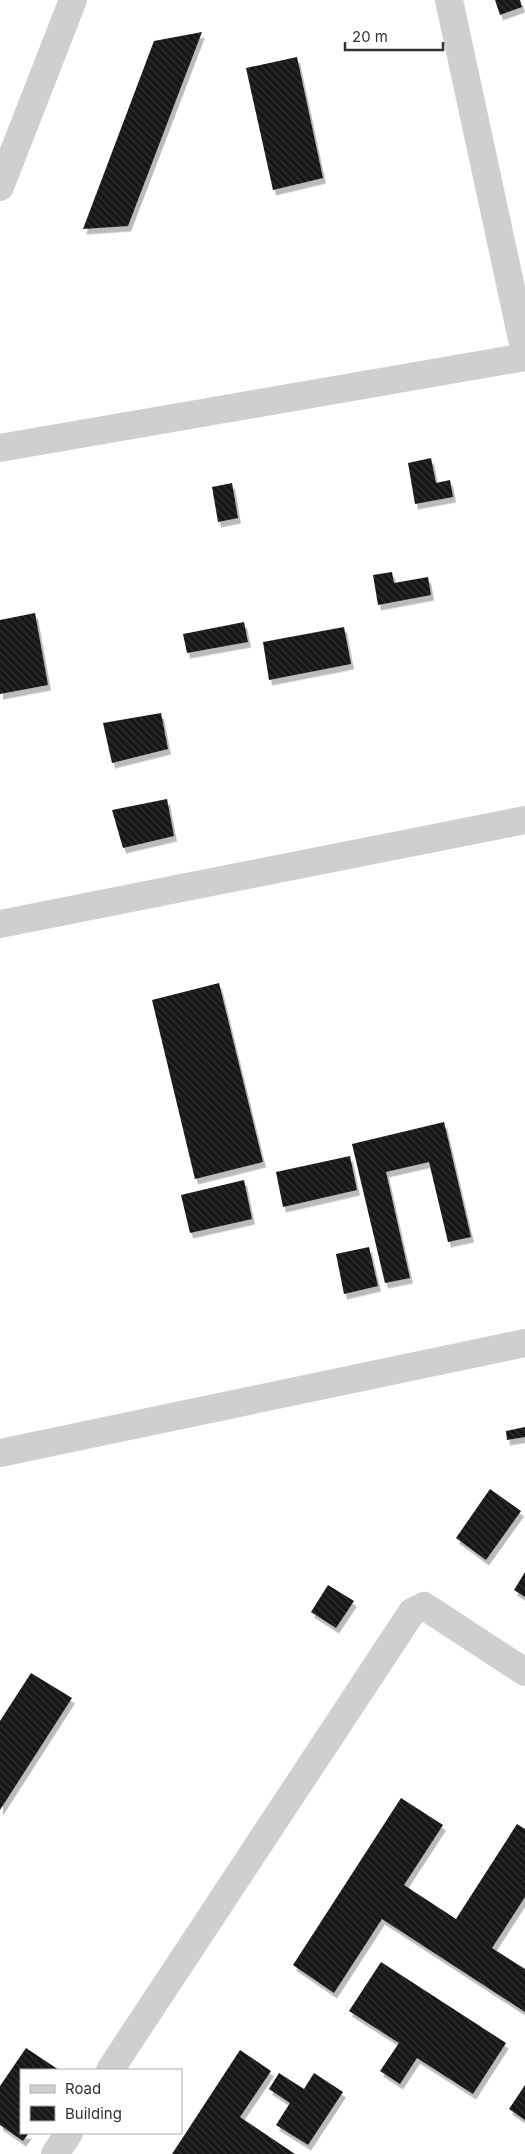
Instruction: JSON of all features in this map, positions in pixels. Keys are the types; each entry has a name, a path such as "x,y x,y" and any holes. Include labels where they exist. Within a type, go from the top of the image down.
{"street":[{"path":"0,187 74,0"},
{"path":"0,448 525,355 449,0"},
{"path":"0,924 525,820"},
{"path":"0,1453 525,1343"},
{"path":"111,2069 412,1612 424,1606 525,1672"},
{"path":"55,2154 68,2134"}],"building":[{"path":"495,0 520,0 522,7 500,15"},
{"path":"202,32 128,226 83,229 154,41"},
{"path":"297,57 323,178 273,190 246,68"},
{"path":"431,458 436,483 450,480 453,497 415,504 408,463"},
{"path":"232,483 238,518 218,522 212,487"},
{"path":"392,572 394,583 428,577 431,595 378,605 373,575"},
{"path":"35,613 48,685 0,694 0,620"},
{"path":"244,622 248,642 187,653 183,634"},
{"path":"344,627 351,664 269,680 263,642"},
{"path":"161,713 168,749 112,763 103,723"},
{"path":"167,799 174,836 123,848 112,810"},
{"path":"219,983 263,1162 195,1179 152,1000"},
{"path":"444,1122 471,1237 448,1242 429,1162 386,1172 410,1278 385,1283 352,1144"},
{"path":"350,1156 357,1190 283,1207 276,1172"},
{"path":"244,1180 252,1219 190,1233 181,1195"},
{"path":"369,1247 378,1286 344,1294 336,1254"},
{"path":"525,1427 525,1437 507,1440 506,1431"},
{"path":"490,1489 521,1511 486,1560 456,1538"},
{"path":"525,1572 525,1597 514,1590"},
{"path":"328,1585 354,1601 336,1628 311,1612"},
{"path":"31,1673 72,1698 0,1810 0,1721"},
{"path":"401,1798 443,1825 404,1885 456,1919 517,1824 525,1829 525,1897 492,1948 525,1969 525,2012 382,1919 334,1993 293,1965"},
{"path":"381,1962 506,2043 473,2094 417,2058 400,2084 380,2071 399,2043 349,2011"},
{"path":"26,2048 58,2069 20,2069 20,2134 28,2134 23,2141 0,2125 0,2086"},
{"path":"240,2050 271,2071 240,2117 295,2154 172,2154"},
{"path":"279,2073 304,2089 314,2073 343,2092 308,2145 276,2125 290,2103 269,2089"},
{"path":"525,2085 525,2120 509,2109"}]}
